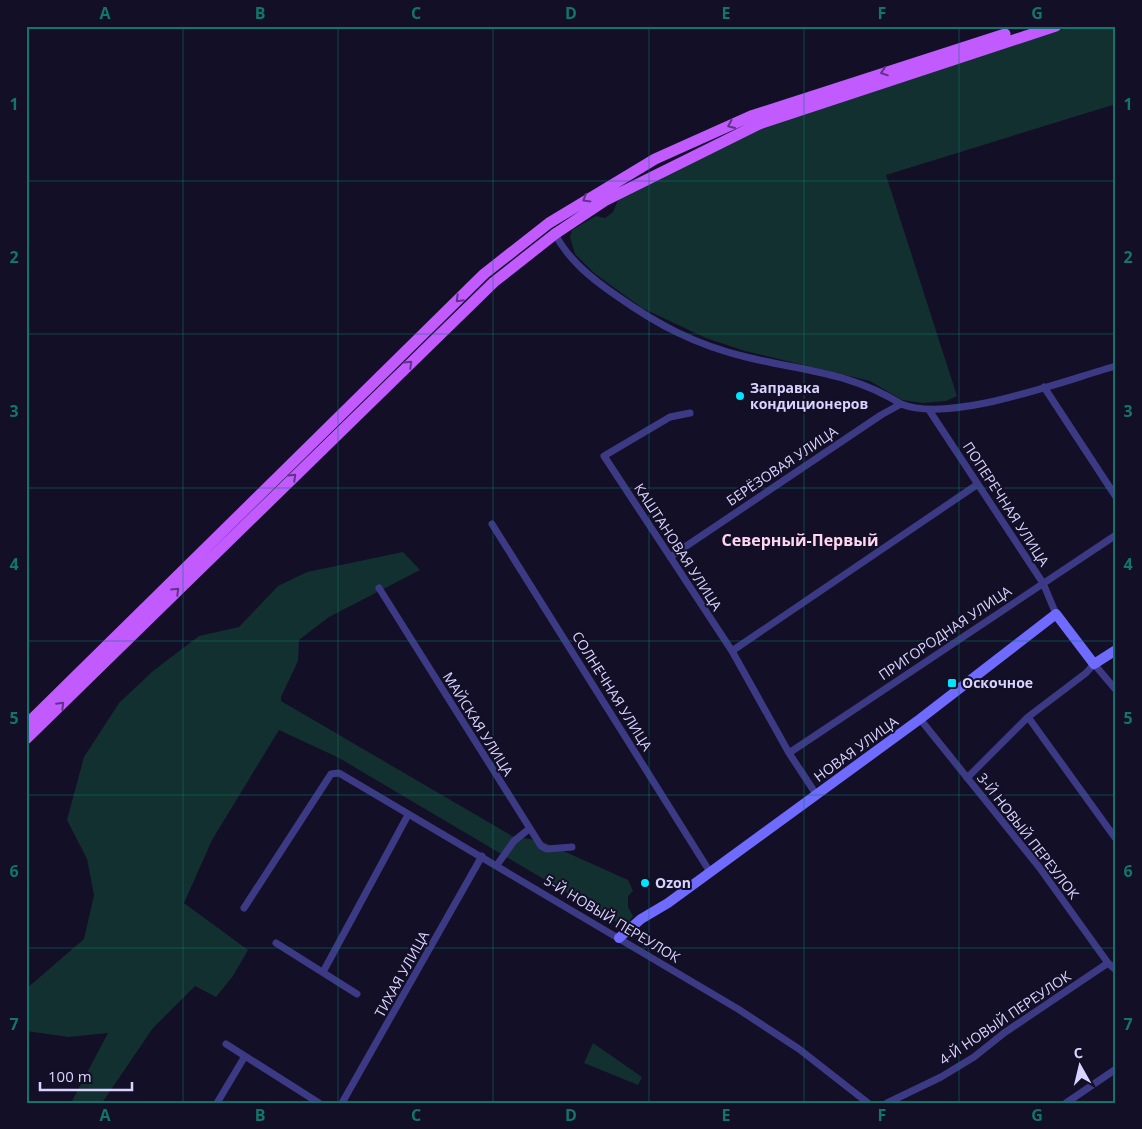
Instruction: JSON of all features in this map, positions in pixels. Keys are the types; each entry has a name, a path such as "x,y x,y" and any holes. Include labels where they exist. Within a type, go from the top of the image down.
{"main road":[{"path":"26,725 484,274 549,223 655,158 751,116 1031,26"},
{"path":"26,739 494,282 555,234 606,200 759,124 1056,26"}],"street":[{"path":"549,223 575,263 598,282 652,320 685,338 744,357 849,378 867,385 912,409 970,408 1116,366"},
{"path":"1044,387 1116,497"},
{"name":"БЕРЁЗОВАЯ УЛИЦА","path":"670,557 881,415 901,404"},
{"name":"ПОПЕРЕЧНАЯ УЛИЦА","path":"929,410 1043,583 1056,614"},
{"name":"КАШТАНОВАЯ УЛИЦА","path":"690,412 670,417 604,456 732,651 789,753 816,794"},
{"path":"732,651 978,484"},
{"name":"СОЛНЕЧНАЯ УЛИЦА","path":"492,524 710,872"},
{"name":"ПРИГОРОДНАЯ УЛИЦА","path":"789,753 1116,535"},
{"name":"МАЙСКАЯ УЛИЦА","path":"379,588 528,829 541,846 547,849 572,847"},
{"path":"1056,614 1116,690"},
{"name":"НОВАЯ УЛИЦА","path":"619,938 641,919 668,903 920,719 1056,614"},
{"path":"967,778 1028,717 1086,674 1094,664 1116,650"},
{"path":"1028,717 1116,839"},
{"name":"3-Й НОВЫЙ ПЕРЕУЛОК","path":"920,719 1039,867 1108,963 1116,970"},
{"name":"5-Й НОВЫЙ ПЕРЕУЛОК","path":"244,908 330,774 339,772 408,816 482,856 738,1009 799,1049 868,1103"},
{"path":"323,972 408,816"},
{"path":"497,865 514,841 528,829"},
{"name":"ТИХАЯ УЛИЦА","path":"342,1103 482,856"},
{"path":"276,943 357,994"},
{"name":"4-Й НОВЫЙ ПЕРЕУЛОК","path":"887,1103 942,1077 974,1057 1004,1033 1108,963"},
{"path":"226,1044 319,1103"},
{"path":"217,1103 245,1056"},
{"path":"1066,1103 1116,1069"}],"green space":[{"path":"1074,26 1116,26 1116,104 886,175 957,396 946,401 923,403 902,400 870,381 745,351 706,338 642,308 594,273 575,254 570,237 572,230 596,216 605,218 613,212 618,200 767,124"},
{"path":"403,552 420,570 329,617 299,640 298,661 281,697 281,701 512,836 541,841 628,880 633,891 628,896 628,907 633,916 627,924 618,923 339,758 279,730 212,840 184,903 248,950 233,976 216,997 195,986 153,1028 102,1103 71,1103 108,1033 69,1037 26,1031 26,989 84,939 94,895 87,859 67,820 84,757 119,703 153,671 199,636 239,627 278,586 307,572"},
{"path":"593,1043 642,1077 638,1085 584,1063"}],"place":[{"name":"Заправка кондиционеров","path":"740,396"},
{"name":"Оскочное","path":"952,683"},
{"name":"Ozon","path":"645,883"}],"district":[{"name":"Северный-Первый","path":"800,540"}]}
